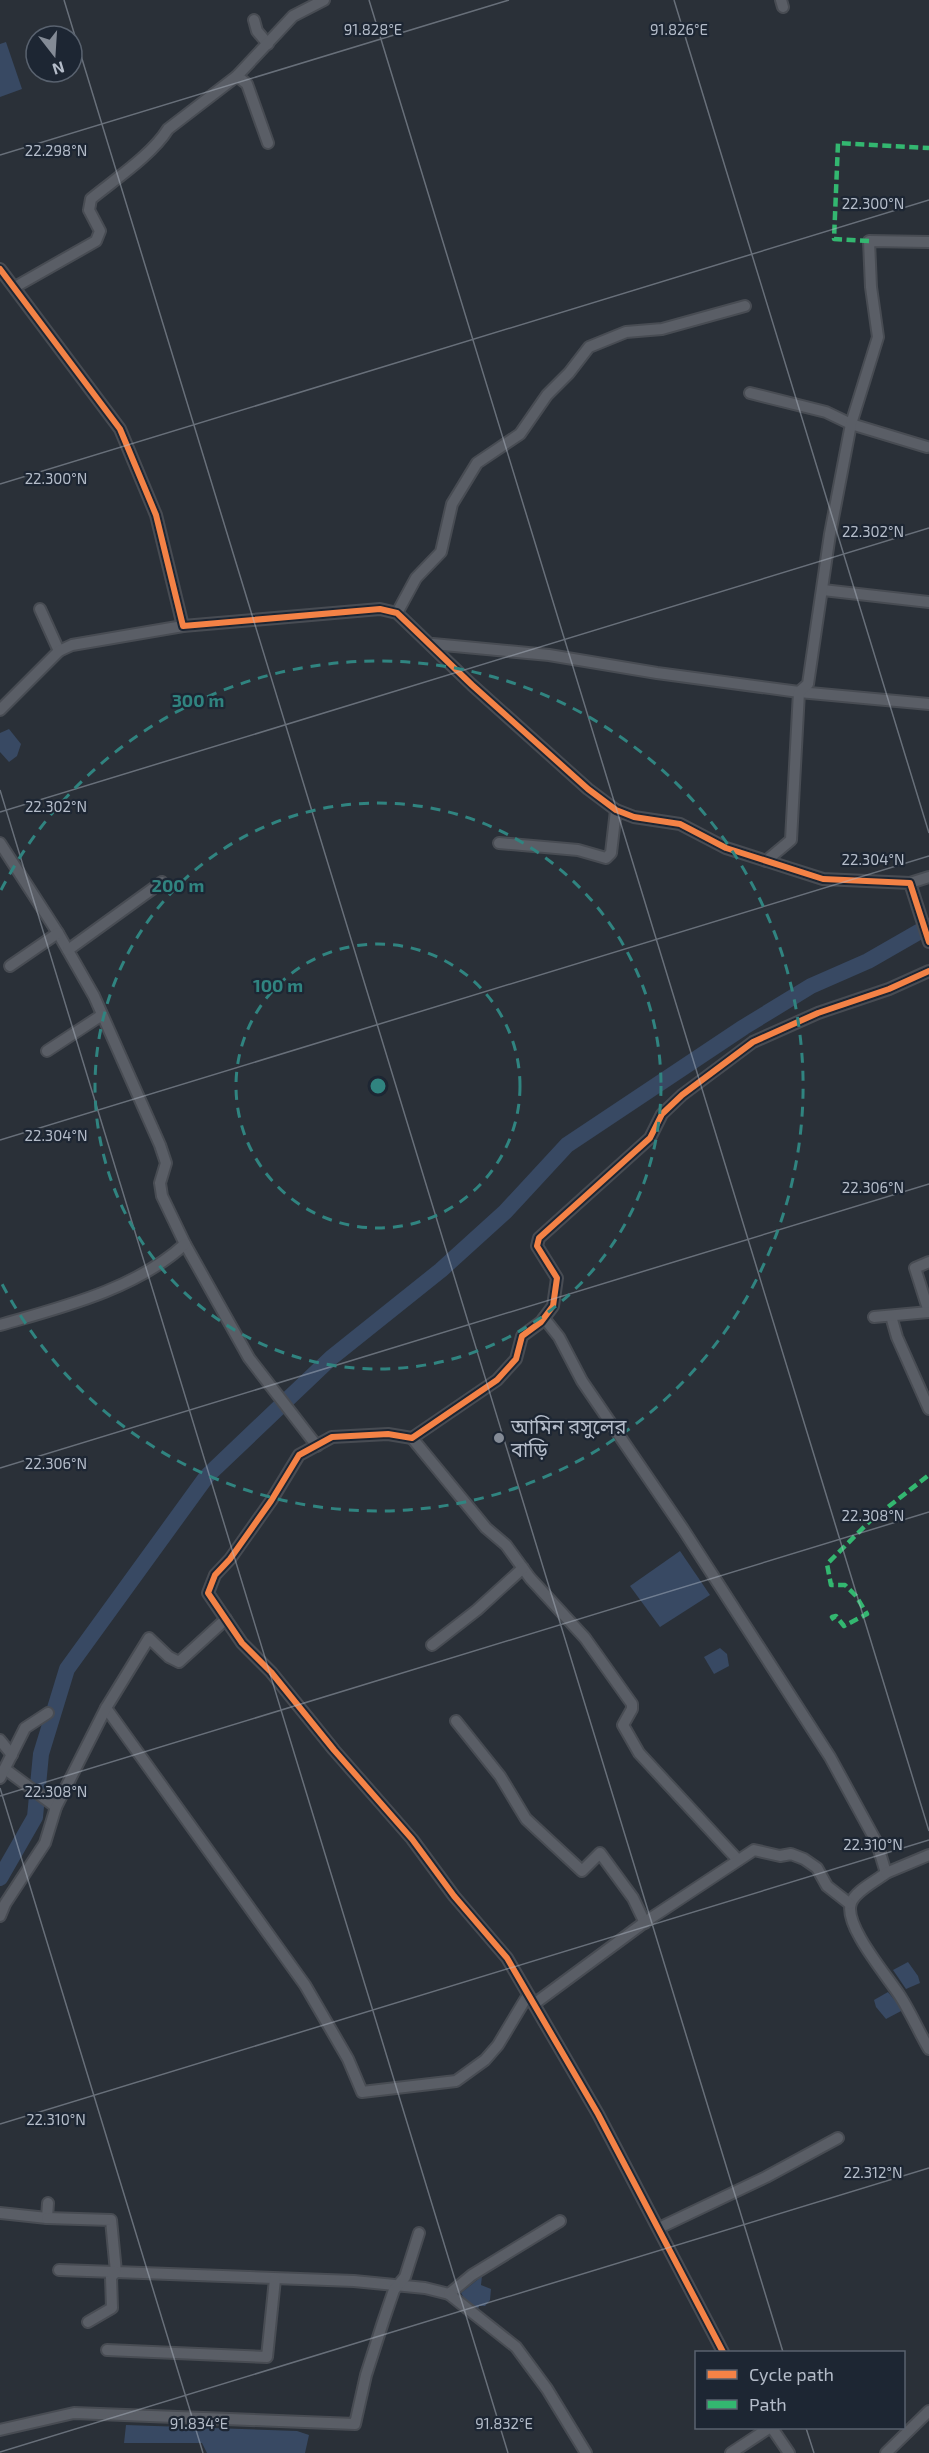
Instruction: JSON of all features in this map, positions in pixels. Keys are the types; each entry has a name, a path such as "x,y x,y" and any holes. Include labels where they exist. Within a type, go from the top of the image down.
{"street":[{"path":"15,287 96,241 100,231 89,210 91,199 119,180 134,163 160,141 168,129 237,76 293,16 324,0"},
{"path":"254,20 257,31 268,44"},
{"path":"237,76 247,84 268,143"},
{"path":"766,861 791,840 799,692 808,684 851,424 878,337 871,287 869,241 929,242"},
{"path":"0,268 120,429 156,515 183,626"},
{"path":"397,613 416,578 441,552 452,504 477,462 520,434 547,395 589,347 626,332 662,329 745,306"},
{"path":"750,393 826,412 851,424 927,447"},
{"path":"822,590 929,602"},
{"path":"40,609 58,651"},
{"path":"0,710 58,651 72,645 183,626 380,609 397,613 433,644 472,685 588,789 616,810 680,825 726,848 823,879 910,883 929,877"},
{"path":"433,644 549,654 657,673 799,692 929,704"},
{"path":"499,843 567,849 606,858 610,853 616,810"},
{"path":"0,843 58,933 102,1015 160,1145 166,1163 160,1183 162,1196 185,1244 249,1358 279,1399 300,1421 317,1446"},
{"path":"68,950 162,882"},
{"path":"910,883 929,942"},
{"path":"10,966 58,933"},
{"path":"412,1438 497,1380 516,1359 522,1336 544,1318 553,1306 557,1278 537,1246 539,1238 650,1138 662,1114 676,1101 710,1073 763,1037 818,1013 889,989 929,971"},
{"path":"47,1051 102,1015"},
{"path":"0,1325 89,1297 141,1275 167,1261 185,1244"},
{"path":"874,1317 929,1312 915,1268 929,1262"},
{"path":"891,1317 897,1337 929,1409"},
{"path":"544,1318 559,1337 582,1382 658,1490 830,1757 877,1843 886,1873"},
{"path":"722,2351 659,2228 507,1958 454,1896 435,1867 271,1672 242,1643 208,1593 215,1575 230,1559 271,1501 299,1455 332,1437 388,1434 412,1438 478,1519 506,1545 523,1568 585,1638 632,1704 632,1709 623,1725 639,1753 738,1860"},
{"path":"432,1645 477,1610 523,1568"},
{"path":"0,1916 4,1904 45,1843 56,1807 106,1708 149,1638 179,1662 225,1619"},
{"path":"106,1708 305,1985 348,2059 362,2092 456,2081 485,2060 531,1999 754,1850 780,1856 791,1854 804,1859 817,1868 827,1886 850,1904"},
{"path":"48,1713 25,1728 2,1774 20,1780 56,1807"},
{"path":"456,1721 500,1776 526,1819 582,1871 600,1853 633,1898 645,1923"},
{"path":"0,1740 12,1755"},
{"path":"929,1855 886,1873 855,1895 850,1904 851,1913 863,1943 901,1998 929,2049"},
{"path":"659,2228 766,2178 838,2138"},
{"path":"47,2218 48,2203"},
{"path":"0,2213 47,2218 111,2220 116,2272"},
{"path":"449,2294 472,2275 560,2222"},
{"path":"0,2430 74,2413 355,2424 366,2375 383,2322 394,2290 400,2285 419,2233"},
{"path":"59,2270 219,2274 400,2285 449,2294 516,2347 547,2389 586,2453"},
{"path":"88,2322 112,2308 111,2277 116,2272"},
{"path":"107,2350 267,2357 275,2279"},
{"path":"886,2453 929,2410"},
{"path":"731,2453 768,2429"},
{"path":"772,2429 789,2453"}],"water":[{"path":"6,42 22,89 0,97 0,44"},
{"path":"9,729 21,744 17,756 9,762 0,752 0,733"},
{"path":"680,1551 710,1595 660,1627 630,1586"},
{"path":"720,1648 727,1654 729,1666 714,1674 704,1657"},
{"path":"908,1962 920,1983 906,1989 893,1970"},
{"path":"888,1992 903,2010 886,2019 876,2007 874,2000"},
{"path":"482,2276 481,2285 491,2289 490,2300 478,2309 467,2303 461,2293"},
{"path":"126,2425 297,2431 309,2435 305,2453 207,2453 202,2443 124,2443"}],"waterway":[{"path":"0,1878 35,1817 41,1754 67,1669 207,1476 331,1358 441,1270 505,1212 567,1145 744,1027 811,986 868,961 929,926"}],"marked path":[{"path":"869,241 834,239 838,143 929,148"},
{"path":"834,1620 832,1617 836,1616 844,1626 867,1614 856,1596 845,1585 831,1585 827,1564 870,1521 929,1475"}],"cycle path":[{"path":"0,269 120,429 156,515 183,626 380,609 397,613 472,685 588,789 616,810 634,817 680,824 726,848 823,879 910,883 929,942"},
{"path":"722,2351 598,2114 507,1958 454,1896 412,1839 334,1750 271,1672 242,1643 208,1593 215,1575 230,1559 271,1501 299,1455 332,1437 388,1434 412,1438 497,1380 516,1359 522,1336 541,1322 553,1306 557,1278 537,1246 539,1238 650,1138 662,1114 682,1095 753,1042 818,1013 889,989 929,971"}],"place":[{"name":"আমিন রসুলের বাড়ি","path":"499,1438"}]}
